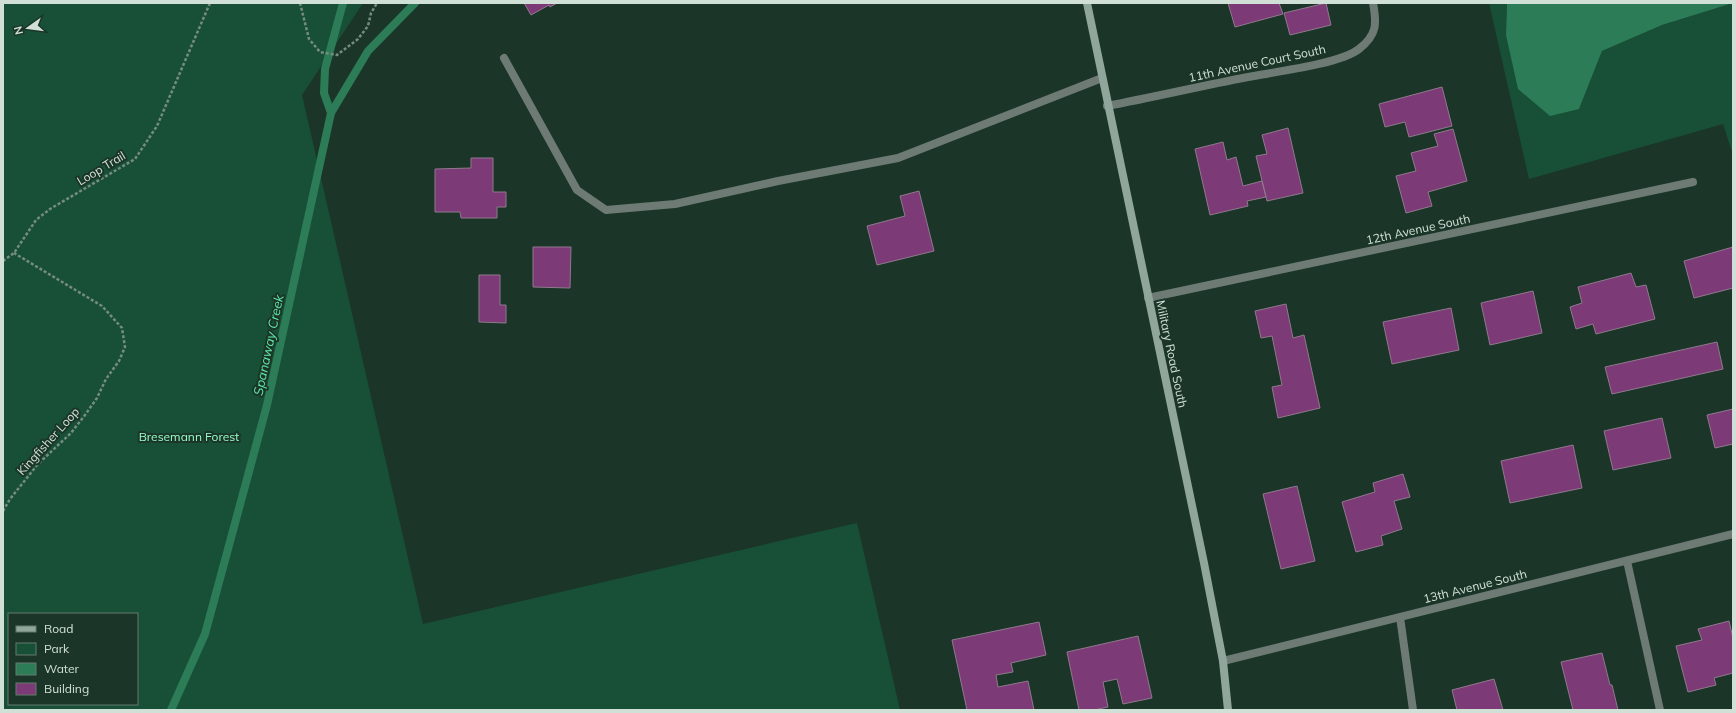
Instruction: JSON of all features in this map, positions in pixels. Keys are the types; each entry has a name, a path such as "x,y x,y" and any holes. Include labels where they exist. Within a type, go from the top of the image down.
{"main road":[{"name":"Military Road South","path":"1086,3 1223,661 1228,710"}],"street":[{"name":"11th Avenue Court South","path":"1107,106 1307,66 1350,55 1372,37 1375,28 1373,3"},
{"path":"504,58 577,190 606,210 675,204 778,181 898,158 1102,78"},
{"name":"12th Avenue South","path":"1148,298 1693,182"},
{"name":"13th Avenue South","path":"1223,661 1733,534"},
{"path":"1626,561 1660,710"},
{"path":"1400,617 1413,710"}],"path":[{"name":"Loop Trail","path":"3,261 14,253 36,220 50,209 135,158 157,126 210,3"},
{"path":"300,3 309,39 320,52 337,55 358,39 368,26 371,13 377,3"},
{"name":"Kingfisher Loop","path":"3,511 10,499 38,464 71,433 85,415 97,398 106,379 119,361 126,347 122,328 102,306 14,253"}],"green space":[{"name":"Bresemann Forest","path":"3,3 363,3 302,95 423,624 857,523 900,710 3,710"},
{"path":"1489,3 1507,3 1506,35 1579,109 1602,51 1662,25 1733,3 1733,155 1723,124 1529,179"}],"water":[{"path":"1507,3 1733,3 1662,25 1602,51 1579,109 1550,116 1518,89 1506,35"}],"building":[{"path":"524,3 557,3 550,7 549,5 531,15"},
{"path":"1228,3 1279,3 1283,14 1235,27"},
{"path":"1326,3 1331,25 1290,35 1284,13"},
{"path":"1442,87 1452,126 1409,137 1405,122 1385,127 1379,104"},
{"path":"1288,128 1303,193 1267,201 1256,156 1267,154 1262,135"},
{"path":"1453,129 1467,181 1428,192 1432,206 1406,213 1396,176 1416,171 1411,153 1438,146 1434,134"},
{"path":"1223,142 1227,160 1236,157 1243,186 1262,181 1266,197 1247,201 1248,206 1210,215 1195,149"},
{"path":"471,158 493,158 493,192 506,192 506,207 497,207 497,218 461,218 460,212 435,212 435,169 471,168"},
{"path":"919,191 934,251 877,265 867,226 905,216 900,196"},
{"path":"533,247 571,247 570,288 533,287"},
{"path":"1733,247 1733,288 1694,298 1684,261"},
{"path":"1631,273 1636,287 1646,285 1655,319 1596,334 1593,324 1576,329 1570,307 1582,303 1578,287"},
{"path":"479,275 500,275 500,305 506,305 506,323 479,322"},
{"path":"1533,291 1542,333 1490,345 1481,303"},
{"path":"1286,304 1293,338 1304,335 1320,408 1278,418 1272,387 1282,385 1272,336 1261,338 1255,311"},
{"path":"1451,308 1459,350 1392,364 1383,322"},
{"path":"1717,342 1723,369 1612,394 1605,367"},
{"path":"1733,409 1733,444 1715,448 1707,415"},
{"path":"1662,418 1671,458 1613,470 1604,431"},
{"path":"1573,445 1582,488 1510,503 1501,461"},
{"path":"1403,474 1410,497 1394,501 1402,529 1381,536 1383,545 1356,552 1342,502 1375,492 1373,483"},
{"path":"1297,486 1315,561 1281,569 1263,494"},
{"path":"1729,621 1733,638 1733,673 1714,678 1716,685 1688,692 1676,646 1702,640 1698,629"},
{"path":"1039,622 1046,655 1011,663 1013,672 996,675 998,687 1028,681 1034,710 967,710 952,640"},
{"path":"1138,636 1152,698 1123,704 1117,679 1103,682 1108,707 1094,710 1079,710 1067,652"},
{"path":"1602,653 1618,710 1573,710 1561,662"},
{"path":"1494,679 1503,710 1457,710 1452,690"}],"waterway":[{"path":"331,113 324,93 325,69 343,3"},
{"name":"Spanaway Creek","path":"171,710 205,634 267,405 331,113 368,51 415,3"}]}
